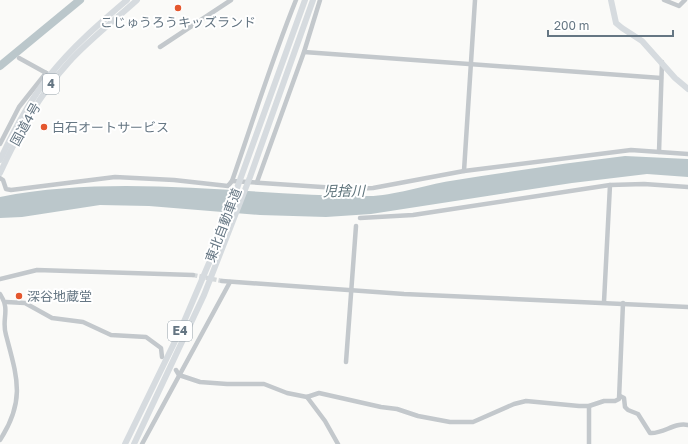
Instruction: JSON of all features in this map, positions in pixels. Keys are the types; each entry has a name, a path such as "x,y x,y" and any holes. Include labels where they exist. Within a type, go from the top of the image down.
{"highway":[{"name":"4","path":"122,9 127,0"},
{"name":"4","path":"122,9 137,0"},
{"name":"東北自動車道","path":"125,444 194,298 228,215 305,0"},
{"name":"東北自動車道","path":"134,444 190,328 250,177 313,0"},
{"path":"611,0 616,23 642,41 675,78 688,89"},
{"name":"国道4号","path":"0,160 24,112 50,76 77,46 122,9"},
{"name":"国道4号","path":"0,173 50,76"}],"street":[{"path":"160,48 231,0"},
{"path":"0,178 3,180 6,189 11,190 109,177 174,180 228,186 232,181 264,91 275,52 296,0"},
{"path":"258,182 304,52 320,0"},
{"path":"464,171 475,0"},
{"path":"664,0 679,6 685,0"},
{"path":"304,52 661,78"},
{"path":"0,144 18,107 50,76 19,58"},
{"path":"659,152 662,62"},
{"path":"232,181 258,182 267,185 352,189 373,188 464,171 631,150 688,154"},
{"path":"360,218 413,215 610,185 651,184 688,187"},
{"path":"604,302 610,185"},
{"path":"346,362 356,226"},
{"path":"0,279 37,270 193,275"},
{"path":"222,281 352,291 688,307"},
{"path":"142,444 230,282"},
{"path":"0,294 6,302 5,334 10,345 16,373 17,394 15,413 0,440"},
{"path":"6,302 25,303 52,318 83,322 111,335 146,337 160,348 162,357"},
{"path":"176,370 179,375 200,382 264,384 287,393 307,397 319,393 381,407 397,409 441,421 460,423 479,420 514,404 526,401 589,406 601,402 616,401 620,396 623,303"},
{"path":"620,396 624,398 625,407 628,410 638,414 650,433 659,433 681,424 688,424"},
{"path":"307,397 325,421 338,444"},
{"path":"589,406 589,444"}],"shaded area":[{"path":"625,156 688,159 688,177 647,174 572,183 371,214 326,217 260,215 149,206 100,205 22,217 0,218 0,197 46,190 138,186 323,195 378,196 450,181"}],"waterway":[{"path":"0,66 80,0"}],"tunnel":[{"path":"193,275 222,281"}],"place":[{"name":"こじゅうろうキッズランド","path":"178,8"},
{"name":"白石オートサービス","path":"44,127"},
{"name":"深谷地蔵堂","path":"19,296"}],"water label":[{"name":"児捨川","path":"344,191"}]}
